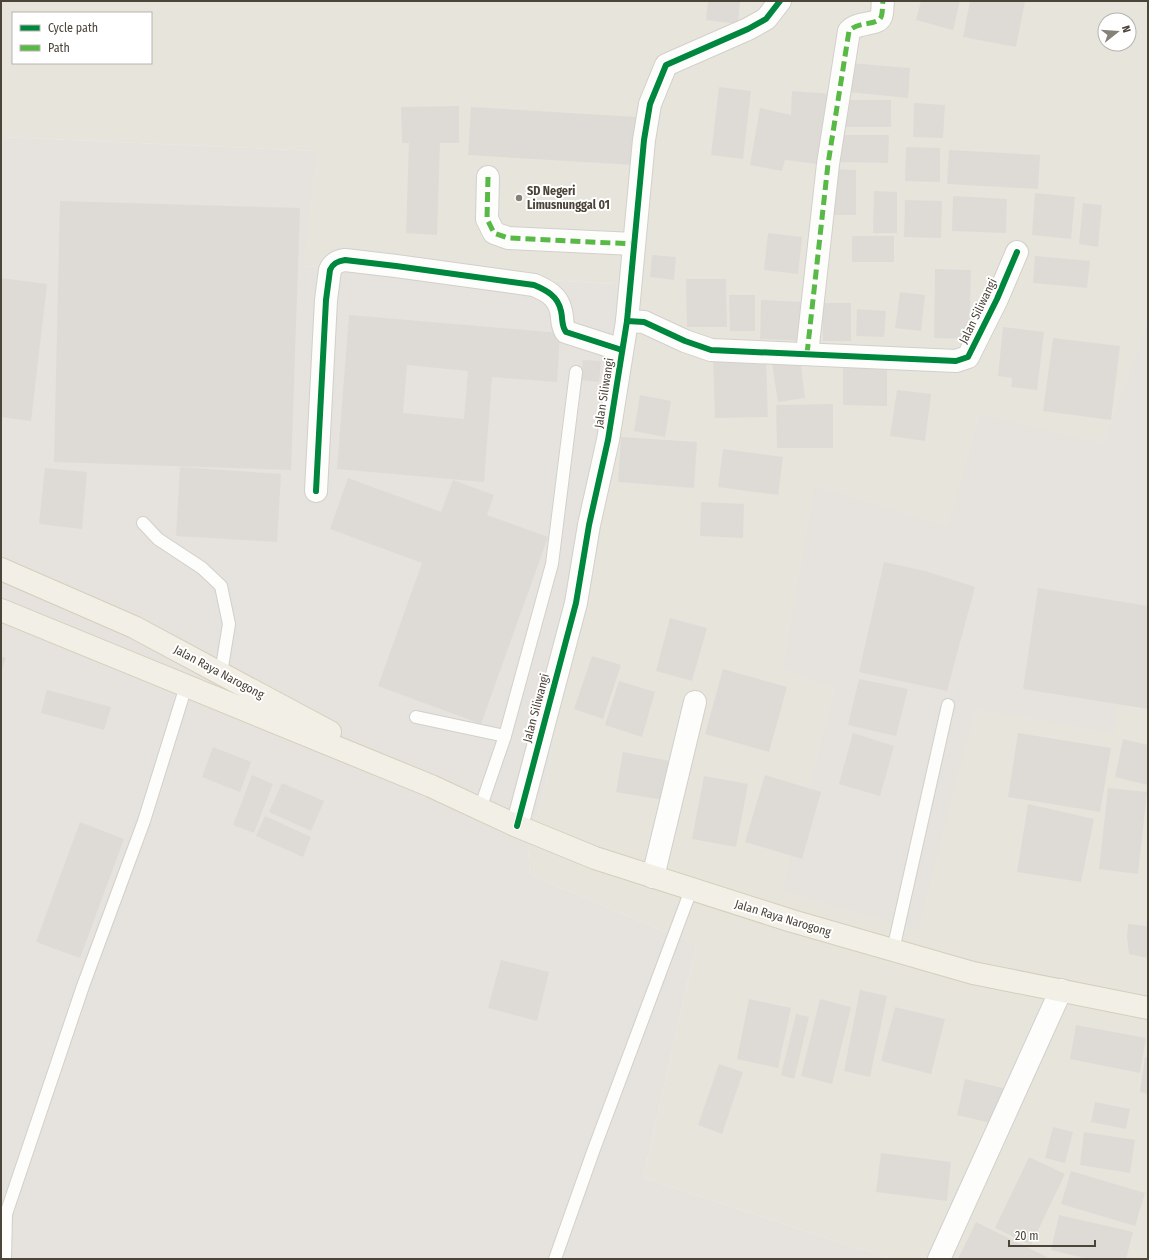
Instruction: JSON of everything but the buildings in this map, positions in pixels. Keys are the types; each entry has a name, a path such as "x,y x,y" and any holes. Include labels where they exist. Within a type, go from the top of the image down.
{"main road":[{"name":"Jalan Raya Narogong","path":"1,569 134,627 431,786"},
{"name":"Jalan Raya Narogong","path":"1,610 431,786 518,826 595,858 792,922 973,973 1148,1008"}],"street":[{"path":"627,321 644,140 650,104 666,65 748,29 766,19 780,1"},
{"path":"807,354 828,164 849,31 852,27 858,25 877,22 882,15 883,1"},
{"path":"488,177 487,219 494,233 508,238 634,244"},
{"name":"Jalan Siliwangi","path":"518,826 535,753 576,602 589,525 608,440 627,321 644,322 685,341 711,350 956,361 968,357 997,299 1017,252"},
{"path":"316,491 326,300 330,270 332,266 340,261 345,260 396,266 534,285 552,294 557,301 561,311 562,323 566,332 622,350"},
{"path":"653,877 695,702"},
{"path":"939,1259 1061,990"}],"lane":[{"path":"480,809 505,736 552,564 576,372"},
{"path":"143,523 158,539 202,568 221,586 229,624 221,673"},
{"path":"5,1259 6,1214 83,986 144,821 186,686"},
{"path":"893,950 948,705"},
{"path":"416,717 505,736"},
{"path":"555,1259 691,890"}],"shaded area":[{"path":"1,1 1148,1 1148,1259 891,1259 643,1178 696,945 530,875 528,849 546,782 557,717 615,284 302,266 315,151 1,137"},
{"path":"1,137 316,151 303,266 615,284 632,346 581,625 557,717 546,782 528,849 530,875 696,945 643,1178 891,1259 1,1259"},
{"path":"1148,322 1148,703 1119,697 1114,733 975,709 918,930 782,890 836,688 783,669 815,486 948,527 980,414 1104,444"},
{"path":"496,384 604,399 567,610 526,783 405,737 418,704 494,732 548,538 487,515 494,495 489,471"}],"marked path":[{"path":"807,354 828,164 849,31 857,26 879,20 882,15 883,1"},
{"path":"488,177 487,219 494,233 508,238 634,244"}],"cycle path":[{"path":"517,826 576,603 589,525 608,440 627,321 644,140 650,104 666,65 748,29 766,19 780,1"},
{"path":"627,321 644,322 685,341 711,350 956,361 968,357 997,299 1017,252"},
{"path":"316,491 326,300 330,270 334,264 338,262 345,260 534,285 547,291 557,301 561,311 563,327 566,332 622,350"}],"place":[{"name":"SD Negeri Limusnunggal 01","path":"519,198"}]}
